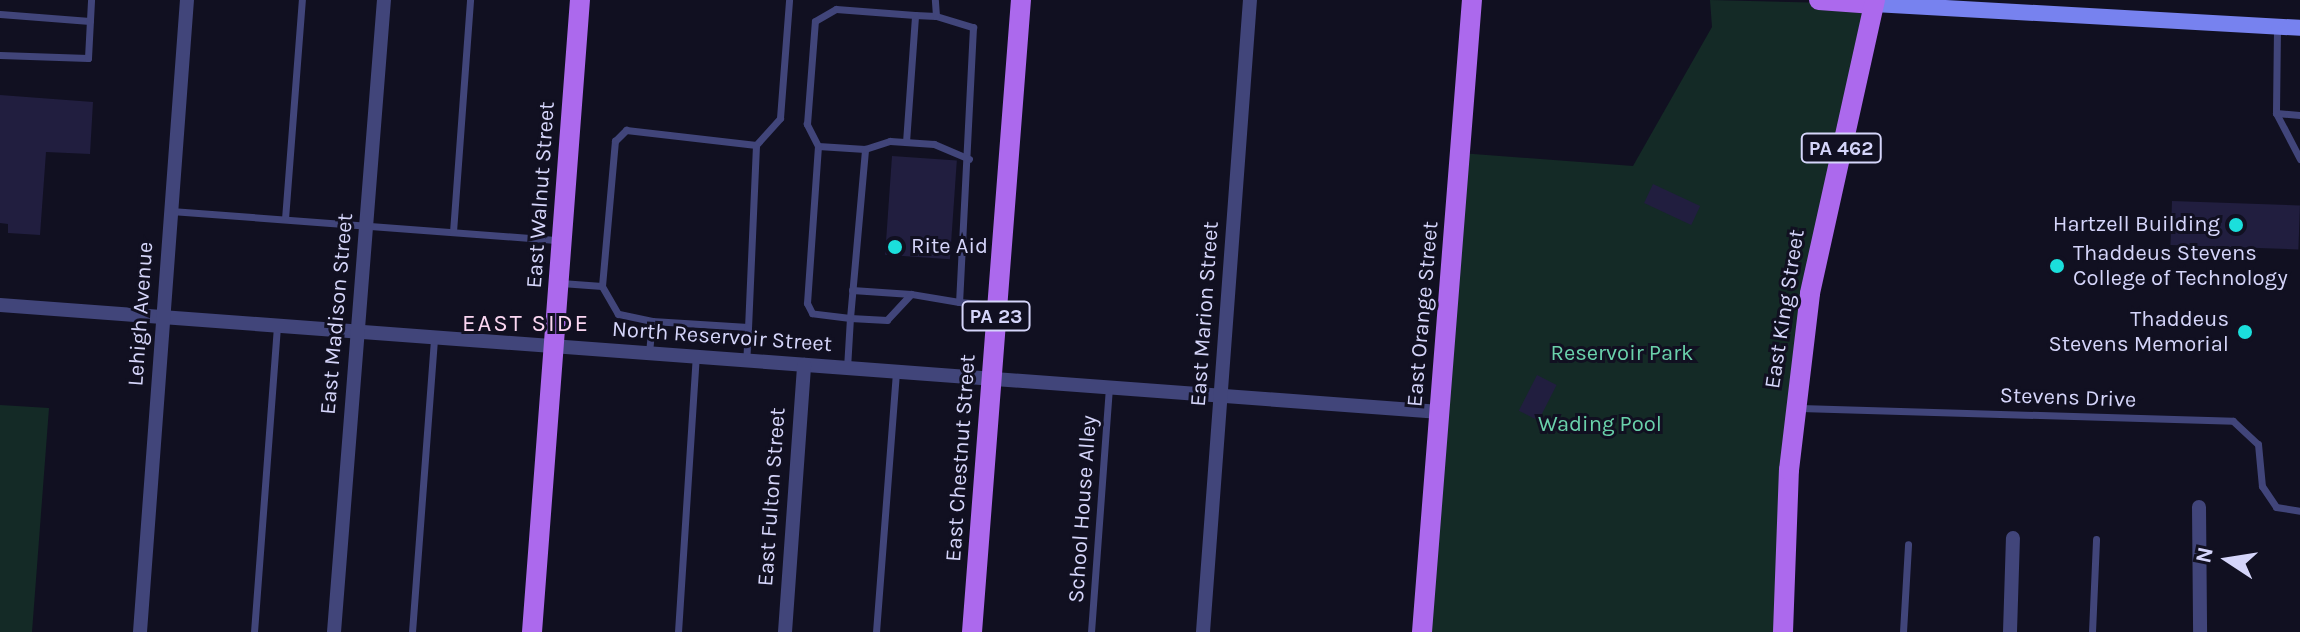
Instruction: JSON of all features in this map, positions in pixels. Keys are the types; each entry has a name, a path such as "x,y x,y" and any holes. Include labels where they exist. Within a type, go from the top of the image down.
{"main road":[{"name":"East Walnut Street","path":"532,632 580,0"},
{"name":"East Chestnut Street","path":"972,632 1021,0"},
{"name":"East Orange Street","path":"1422,632 1472,0"},
{"path":"1819,0 2300,28"},
{"name":"East King Street","path":"1783,632 1794,408 1820,240 1874,2"}],"street":[{"name":"Lehigh Avenue","path":"140,632 187,0"},
{"name":"East Madison Street","path":"334,632 384,0"},
{"name":"East Marion Street","path":"1203,632 1250,0"},
{"name":"North Reservoir Street","path":"0,305 1440,412"},
{"name":"East Fulton Street","path":"785,632 804,365"},
{"path":"2199,507 2200,632"},
{"path":"2010,632 2013,538"}],"lane":[{"path":"0,55 88,58 91,0"},
{"path":"285,219 302,0"},
{"path":"453,232 470,0"},
{"path":"746,361 756,145 780,118 789,0"},
{"path":"935,0 936,16"},
{"path":"911,294 887,320 812,313 807,303 818,146 807,124 815,21 836,9 963,19 973,27 969,159 959,302"},
{"path":"0,14 90,21"},
{"path":"906,142 915,15"},
{"path":"2277,26 2276,113 2300,159"},
{"path":"2276,113 2300,115"},
{"path":"748,327 652,321 618,314 602,286 619,131 756,145"},
{"path":"818,146 865,149 906,142 956,149 969,159"},
{"path":"847,368 865,149"},
{"path":"171,211 562,240"},
{"path":"558,282 602,286"},
{"path":"852,290 996,305"},
{"path":"649,353 652,321"},
{"path":"254,632 277,326"},
{"path":"412,632 434,338"},
{"path":"678,632 696,357"},
{"path":"876,632 896,372"},
{"name":"School House Alley","path":"1091,632 1109,388"},
{"name":"Stevens Drive","path":"1794,408 2233,421 2258,444 2262,486 2281,510 2300,511"},
{"path":"2092,632 2096,539"},
{"path":"1903,632 1908,544"}],"green space":[{"name":"Reservoir Park","path":"1710,0 1874,4 1820,240 1783,632 1422,632 1460,153 1633,166 1712,27"},
{"path":"0,405 49,408 32,632 0,632"}],"building":[{"path":"0,95 93,102 90,154 46,152 40,235 8,233 8,224 0,223"},
{"name":"Rite Aid","path":"892,156 957,161 950,259 885,255"},
{"path":"1653,184 1700,206 1691,225 1644,203"},
{"name":"Hartzell Building","path":"2172,201 2300,205 2298,249 2170,245"},
{"path":"1537,375 1557,385 1538,421 1519,411"}],"place":[{"name":"Hartzell Building","path":"2236,225"},
{"name":"Rite Aid","path":"895,247"},
{"name":"Thaddeus Stevens College of Technology","path":"2057,266"},
{"name":"Thaddeus Stevens Memorial","path":"2245,332"}],"district":[{"name":"EAST SIDE","path":"526,324"}],"park label":[{"name":"Wading Pool","path":"1600,425"}]}
